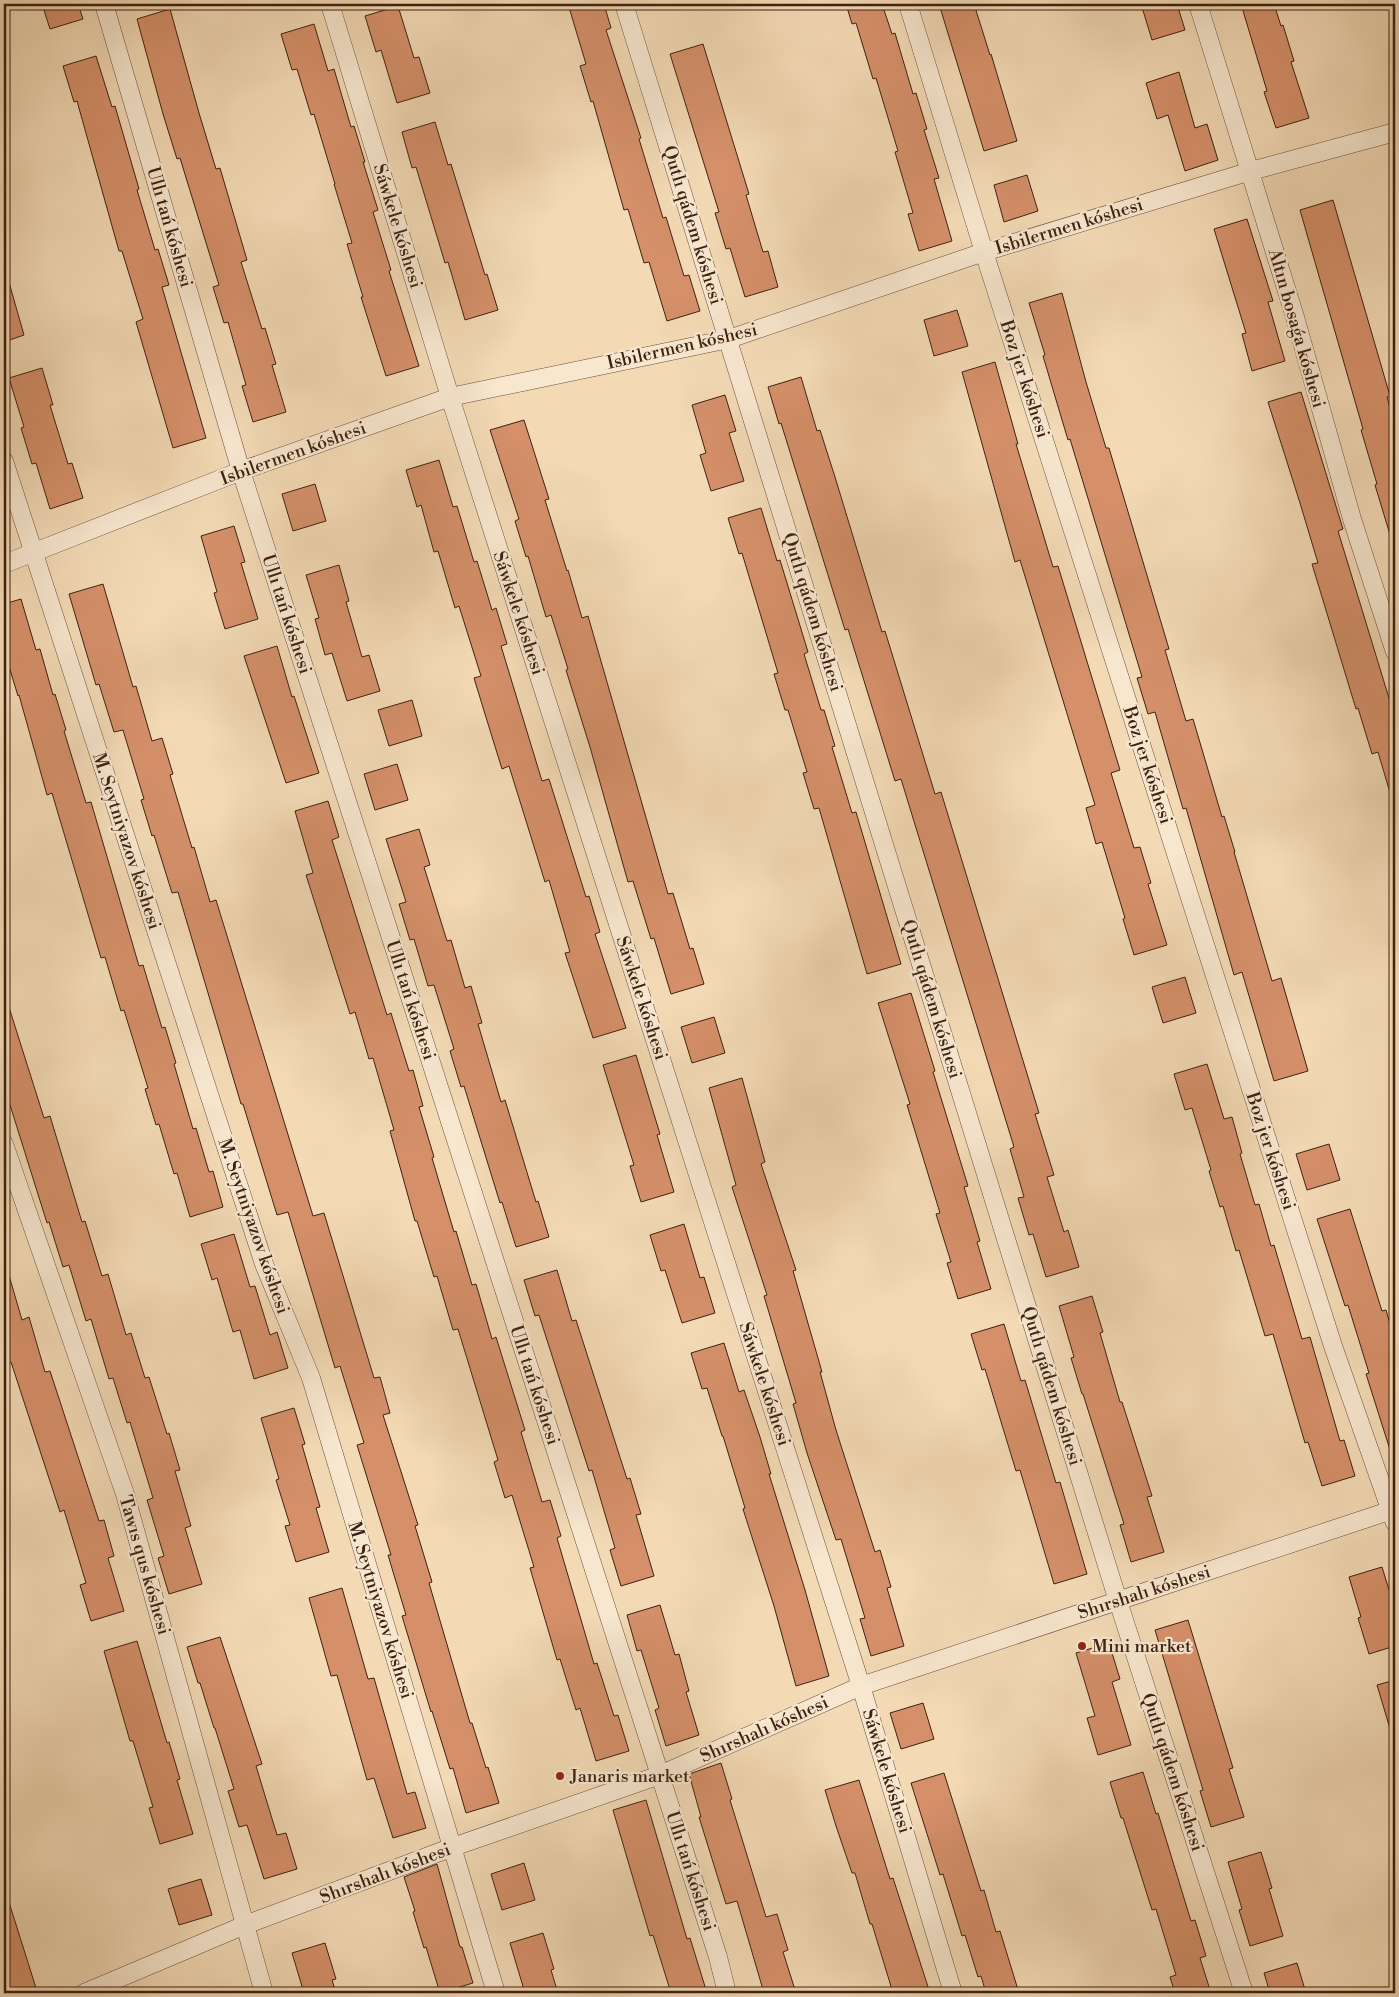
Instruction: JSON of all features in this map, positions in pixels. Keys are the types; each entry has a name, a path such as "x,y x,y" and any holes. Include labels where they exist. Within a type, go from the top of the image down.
{"street":[{"name":"Ullı tań kóshesi","path":"104,4 241,471 718,1957 726,1993"},
{"name":"Sáwkele kóshesi","path":"330,4 450,397 861,1686 953,1993"},
{"name":"Qutlı qádem kóshesi","path":"624,4 1118,1601 1244,1993"},
{"name":"Boz jer kóshesi","path":"908,4 984,252 1333,1346 1394,1514"},
{"name":"Altın bosaǵa kóshesi","path":"1198,4 1295,317 1352,519 1395,652"},
{"name":"Isbilermen kóshesi","path":"4,564 241,471 450,397 729,339 984,252 1251,171 1395,132"},
{"name":"M. Seytniyazov kóshesi","path":"4,461 264,1264 311,1378 496,1993"},
{"name":"Tawıs qus kóshesi","path":"4,1144 125,1494 264,1993"},
{"name":"Shırshalı kóshesi","path":"84,1993 245,1925 453,1847 660,1775 861,1686 1118,1601 1394,1514"}],"building":[{"path":"42,4 78,4 83,19 50,29"},
{"path":"568,4 604,4 611,28 606,30 641,138 639,139 663,218 666,217 684,276 689,275 700,311 667,321 649,262 644,263 628,209 624,210 593,101 591,102 580,66 586,64"},
{"path":"846,4 882,4 892,34 895,33 913,94 916,93 927,129 924,130 939,178 934,179 952,241 919,251 908,214 913,213 895,152 898,151 876,78 873,79 856,23 852,24"},
{"path":"939,4 974,4 1017,141 984,151"},
{"path":"1141,4 1177,4 1185,30 1152,40"},
{"path":"1241,4 1274,4 1281,26 1283,25 1294,61 1291,62 1309,118 1276,128 1264,92 1267,91"},
{"path":"398,6 414,58 419,57 430,93 397,103 381,50 376,52 365,16"},
{"path":"170,9 216,169 220,168 247,260 241,262 262,329 265,328 276,364 272,365 286,412 253,422 242,386 246,385 228,322 224,323 213,287 219,285 180,158 177,159 163,114 137,19"},
{"path":"314,24 328,71 334,69 351,127 354,126 378,210 373,212 391,270 389,271 419,366 386,376 361,297 363,297 347,244 352,243 314,114 311,115 297,69 292,70 281,34"},
{"path":"703,44 749,194 746,195 763,252 768,251 778,287 745,297 730,248 726,249 715,213 719,212 670,54"},
{"path":"96,56 112,107 115,106 155,250 158,249 169,285 162,287 206,438 173,448 136,322 143,319 122,251 119,251 77,101 74,102 63,66"},
{"path":"1179,72 1195,128 1207,124 1218,160 1185,171 1168,115 1157,119 1146,83"},
{"path":"435,122 448,165 451,164 485,275 487,274 498,310 465,320 448,262 445,263 416,167 412,168 402,132"},
{"path":"1027,175 1038,211 1004,222 994,185"},
{"path":"1333,200 1390,396 1387,397 1395,425 1395,537 1391,538 1375,485 1377,484 1361,430 1363,429 1300,210"},
{"path":"1247,219 1273,301 1268,302 1285,361 1252,371 1242,334 1246,333 1214,229"},
{"path":"8,279 24,335 4,342 4,280"},
{"path":"1062,293 1086,382 1106,448 1109,448 1169,649 1165,650 1186,721 1193,719 1222,817 1224,816 1235,852 1272,981 1281,978 1308,1071 1274,1081 1242,972 1234,975 1186,808 1183,809 1155,712 1148,714 1137,678 1142,677 1043,356 1045,355 1029,303"},
{"path":"957,310 968,346 934,356 924,320"},
{"path":"995,362 1018,444 1016,444 1053,567 1058,566 1120,770 1111,773 1134,848 1140,847 1151,883 1148,884 1167,945 1134,955 1102,842 1096,844 1086,808 1095,805 1020,560 1015,562 962,372"},
{"path":"42,368 53,405 50,405 68,464 72,463 83,498 50,509 36,463 32,464 21,428 24,427 9,378"},
{"path":"801,377 817,431 820,430 835,477 882,632 885,631 935,794 941,792 1039,1113 1035,1114 1054,1175 1047,1177 1064,1232 1068,1230 1079,1267 1046,1277 1033,1234 1029,1235 1018,1198 1024,1197 1010,1149 1014,1147 901,779 895,781 848,629 845,630 781,423 779,424 768,387"},
{"path":"1301,392 1343,529 1338,531 1392,708 1395,707 1395,795 1391,796 1378,752 1372,754 1358,708 1356,709 1312,564 1318,563 1268,402"},
{"path":"725,395 736,431 729,433 744,481 711,491 700,455 706,453 692,405"},
{"path":"524,420 549,499 545,500 582,618 588,616 668,894 673,893 690,949 693,948 704,984 671,994 654,938 651,939 633,881 628,882 566,670 568,669 551,615 546,617 528,556 526,557 515,521 519,519 490,430"},
{"path":"439,460 453,507 457,506 474,562 477,561 492,610 496,608 507,644 501,646 542,781 549,779 586,897 589,896 600,932 595,934 626,1028 593,1038 565,953 570,952 549,880 545,882 509,766 502,769 474,678 481,676 459,606 455,608 438,551 434,552 421,505 417,507 406,470"},
{"path":"315,484 326,521 293,531 282,494"},
{"path":"761,508 777,561 780,560 808,652 804,654 821,710 824,710 835,746 832,747 852,813 856,812 901,964 867,974 819,808 814,809 803,773 807,772 788,710 785,710 774,674 778,673 742,553 739,554 728,518"},
{"path":"234,526 245,562 241,563 258,619 225,629 214,593 217,592 201,536"},
{"path":"339,565 349,601 346,602 362,657 369,655 380,691 347,701 332,653 325,655 315,619 319,618 306,575"},
{"path":"103,584 133,687 136,686 152,741 162,738 173,774 170,775 210,902 216,900 313,1216 324,1213 374,1378 380,1377 390,1413 383,1415 418,1525 415,1526 432,1582 429,1583 470,1723 472,1723 486,1768 488,1767 499,1803 466,1813 453,1768 450,1769 402,1616 406,1615 388,1555 391,1555 357,1445 364,1443 340,1366 335,1368 288,1212 277,1215 243,1104 241,1104 178,892 172,893 154,835 152,836 141,800 144,799 123,730 114,732 99,684 96,685 69,594"},
{"path":"21,599 36,650 40,649 53,695 55,694 86,803 91,802 139,966 143,965 162,1028 165,1027 193,1129 196,1128 209,1172 213,1171 223,1207 190,1217 177,1173 174,1174 159,1124 156,1125 145,1089 148,1088 124,1010 121,1011 105,957 101,958 52,793 47,795 19,695 4,650 4,604"},
{"path":"277,646 292,697 294,696 319,773 286,783 244,656"},
{"path":"412,700 422,736 389,746 378,710"},
{"path":"397,764 408,800 375,810 364,774"},
{"path":"328,801 339,837 332,840 387,1015 391,1013 409,1071 413,1070 423,1106 419,1107 454,1232 456,1231 472,1285 476,1284 492,1339 496,1337 525,1430 521,1432 542,1502 550,1500 561,1536 557,1538 594,1664 597,1663 614,1716 618,1715 629,1751 596,1761 580,1708 576,1710 560,1659 557,1660 530,1568 534,1567 512,1495 505,1498 494,1462 498,1460 458,1329 453,1330 437,1276 434,1277 417,1221 415,1221 390,1131 394,1130 373,1058 369,1059 355,1012 350,1014 306,875 313,873 295,811"},
{"path":"419,829 430,865 424,867 447,941 451,940 465,988 471,986 482,1023 478,1024 501,1102 505,1100 536,1202 538,1201 549,1237 516,1247 502,1202 500,1203 464,1086 461,1087 450,1051 454,1049 434,985 428,986 414,939 410,940 399,904 406,902 386,839"},
{"path":"1185,977 1196,1013 1163,1023 1152,987"},
{"path":"911,993 968,1186 964,1187 980,1241 977,1242 991,1289 958,1299 947,1263 951,1262 936,1214 940,1213 907,1105 910,1104 878,1003"},
{"path":"4,1001 7,1001 44,1118 50,1116 82,1222 85,1221 102,1276 108,1274 126,1335 131,1333 145,1378 149,1377 167,1434 169,1433 180,1470 175,1471 191,1526 185,1528 202,1584 169,1594 158,1558 164,1556 147,1500 153,1498 130,1422 127,1423 113,1378 109,1379 91,1319 86,1321 69,1265 63,1267 49,1222 47,1223 10,1105 4,1107"},
{"path":"714,1017 725,1053 692,1063 681,1027"},
{"path":"636,1055 660,1134 657,1135 674,1192 641,1202 630,1166 634,1165 603,1065"},
{"path":"1207,1064 1224,1119 1232,1117 1242,1153 1240,1154 1255,1205 1259,1204 1271,1246 1274,1245 1302,1339 1310,1337 1340,1441 1344,1440 1355,1476 1322,1486 1308,1442 1305,1443 1273,1334 1265,1336 1239,1250 1236,1251 1223,1206 1220,1207 1192,1108 1185,1110 1174,1074"},
{"path":"742,1078 765,1162 761,1164 796,1270 793,1271 822,1372 820,1372 836,1430 875,1552 880,1550 891,1587 887,1588 904,1646 871,1656 860,1619 865,1618 841,1539 836,1540 793,1404 796,1403 764,1296 767,1295 732,1187 736,1185 709,1088"},
{"path":"1329,1144 1340,1180 1307,1190 1296,1154"},
{"path":"1350,1209 1382,1311 1386,1310 1395,1341 1395,1455 1392,1456 1366,1374 1369,1373 1348,1305 1345,1306 1317,1219"},
{"path":"684,1224 700,1278 704,1277 715,1313 682,1323 665,1270 661,1271 650,1235"},
{"path":"234,1234 250,1287 255,1286 270,1335 277,1332 288,1368 254,1379 240,1330 233,1332 217,1278 212,1280 201,1244"},
{"path":"557,1270 572,1321 576,1320 627,1479 630,1478 641,1514 636,1515 654,1576 621,1586 610,1550 615,1548 592,1470 589,1471 539,1315 535,1316 524,1280"},
{"path":"8,1272 22,1320 29,1317 45,1372 50,1371 99,1521 104,1520 114,1556 108,1558 124,1611 91,1621 80,1585 86,1583 64,1510 60,1512 11,1362 7,1363 4,1353 4,1273"},
{"path":"1092,1296 1103,1332 1100,1333 1120,1402 1122,1402 1152,1496 1147,1497 1164,1552 1131,1562 1120,1525 1124,1524 1071,1358 1074,1357 1059,1306"},
{"path":"1004,1324 1021,1381 1025,1380 1056,1483 1060,1482 1087,1574 1054,1584 1020,1470 1016,1471 985,1369 982,1370 971,1334"},
{"path":"724,1343 739,1392 744,1390 760,1437 771,1474 769,1474 829,1676 796,1686 723,1436 707,1388 702,1389 691,1353"},
{"path":"294,1408 305,1444 302,1445 320,1507 316,1508 329,1552 296,1562 285,1526 290,1525 276,1480 279,1479 261,1418"},
{"path":"1382,1567 1393,1603 1390,1604 1395,1622 1395,1646 1369,1654 1358,1618 1361,1617 1349,1577"},
{"path":"342,1588 368,1679 374,1678 407,1794 415,1792 426,1828 393,1838 374,1778 367,1780 337,1675 331,1676 309,1598"},
{"path":"660,1605 675,1655 679,1654 689,1691 686,1692 699,1735 666,1746 655,1710 659,1708 641,1650 637,1651 627,1615"},
{"path":"1188,1620 1233,1768 1229,1769 1244,1817 1211,1827 1200,1791 1203,1790 1155,1630"},
{"path":"220,1637 262,1764 256,1766 277,1835 286,1833 297,1869 264,1879 247,1825 239,1827 228,1791 234,1789 187,1647"},
{"path":"137,1641 167,1743 169,1742 180,1779 177,1780 193,1834 160,1844 149,1808 153,1807 133,1741 130,1741 104,1651"},
{"path":"1109,1643 1120,1679 1112,1682 1131,1745 1098,1755 1087,1718 1095,1716 1076,1653"},
{"path":"1395,1680 1395,1732 1391,1732 1377,1685"},
{"path":"923,1703 934,1739 901,1749 890,1713"},
{"path":"721,1763 732,1799 730,1800 766,1917 777,1914 788,1950 783,1952 796,1993 764,1993 737,1901 726,1904 699,1817 701,1817 689,1774"},
{"path":"1143,1772 1156,1814 1158,1813 1191,1921 1195,1920 1206,1956 1200,1958 1211,1993 1175,1993 1170,1977 1176,1975 1156,1909 1152,1910 1123,1818 1121,1818 1110,1782"},
{"path":"944,1773 981,1891 984,1890 996,1932 1000,1931 1019,1993 986,1993 981,1976 978,1977 965,1935 962,1936 943,1874 940,1875 911,1783"},
{"path":"859,1780 890,1879 893,1878 930,1993 893,1993 855,1873 852,1873 836,1826 825,1790"},
{"path":"646,1800 687,1939 690,1938 707,1993 671,1993 653,1935 650,1936 613,1810"},
{"path":"1261,1852 1272,1888 1269,1889 1283,1936 1250,1946 1239,1910 1242,1909 1228,1862"},
{"path":"524,1863 535,1900 502,1910 491,1874"},
{"path":"437,1864 460,1947 462,1947 473,1983 440,1993 426,1947 424,1948 404,1877"},
{"path":"201,1879 212,1915 179,1925 168,1889"},
{"path":"4,1896 7,1896 36,1988 20,1993 4,1993"},
{"path":"543,1933 554,1969 551,1970 558,1993 525,1993 510,1943"},
{"path":"325,1943 336,1979 332,1980 336,1993 304,1993 292,1953"},
{"path":"1297,1963 1306,1993 1270,1993 1264,1973"}],"place":[{"name":"Mini market","path":"1082,1646"},
{"name":"Janaris market","path":"560,1776"}]}
